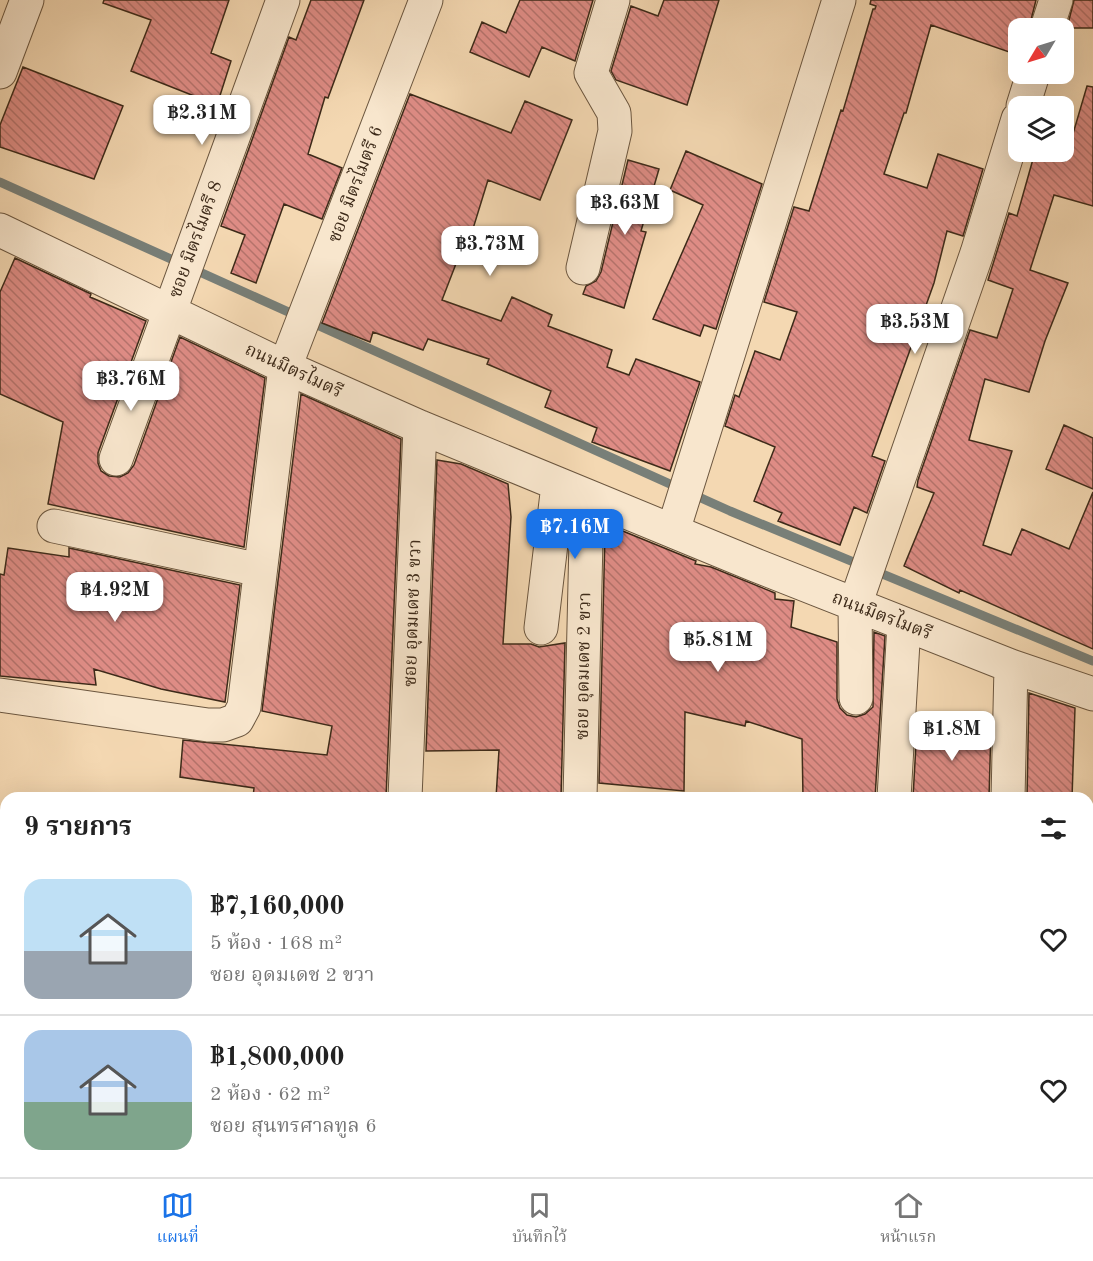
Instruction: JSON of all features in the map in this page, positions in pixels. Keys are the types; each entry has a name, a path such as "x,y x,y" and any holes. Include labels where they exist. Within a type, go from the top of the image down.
{"street":[{"path":"0,72 27,0"},
{"name":"ซอย มิตรไมตรี 8","path":"116,459 283,0"},
{"name":"ซอย มิตรไมตรี 6","path":"0,695 208,725 223,725 237,720 244,707 285,367 426,0"},
{"path":"583,268 615,131 614,113 591,73 614,0"},
{"path":"673,531 839,0"},
{"path":"1050,18 1056,0"},
{"path":"856,698 855,605 976,253 1008,151"},
{"name":"ถนนมิตรไมตรี","path":"0,230 285,367 420,428 855,605 1011,666 1093,694"},
{"name":"ซอย อุดมเดช 3 ขวา","path":"405,792 420,428"},
{"path":"541,628 572,491"},
{"name":"ซอย อุดมเดช 2 ขวา","path":"572,491 580,792"},
{"path":"54,526 260,570"},
{"path":"894,792 904,624"},
{"path":"1008,792 1011,666"}],"building":[{"path":"104,0 229,0 211,53 231,61 217,105 131,71 151,20 103,3"},
{"path":"311,0 364,0 328,98 325,97 308,154 342,168 322,219 284,204 256,283 231,273 245,235 221,226 289,37 296,40"},
{"path":"520,0 593,0 575,61 542,47 529,77 470,52 482,22 506,33"},
{"path":"664,0 719,0 687,105 616,80 611,71 631,6 658,16"},
{"path":"871,0 1036,0 1032,18 1008,18 1008,52 931,25 906,113 904,113 884,174 927,188 938,154 983,169 963,236 947,231 934,283 872,456 885,461 867,513 854,507 840,545 778,521 782,513 754,501 775,447 725,426 735,395 739,397 755,351 780,360 797,312 764,302 794,207 809,211 841,110 843,111 873,9 876,6 870,4"},
{"path":"1074,0 1093,0 1093,28 1074,28 1074,18 1070,18"},
{"path":"23,67 123,106 94,179 0,147 0,125"},
{"path":"1087,86 1093,87 1093,206 1054,195 1030,270 1068,283 1045,341 1029,392 985,379 969,440 1012,451 983,545 1011,555 1022,529 1069,549 1093,492 1093,649 960,590 959,593 904,566 934,493 917,487 918,480 970,330 997,338 1013,289 988,280 1009,213 1017,216 1032,162 1074,162 1074,130"},
{"path":"410,94 511,133 525,101 572,120 540,200 488,180 468,245 464,243 442,300 501,321 512,297 552,315 548,326 612,350 607,367 629,375 636,359 700,382 670,471 592,442 597,428 545,407 551,391 487,364 489,359 428,339 423,350 373,332 370,342 322,323"},
{"path":"686,151 762,184 716,329 704,325 700,336 653,319 703,205 670,190"},
{"path":"628,160 659,169 641,231 646,232 624,308 583,294 586,286 596,281 601,272"},
{"path":"15,258 91,294 90,297 146,321 98,453 101,471 109,476 120,477 128,473 134,465 180,337 265,378 244,547 48,504 63,422 0,394 0,292"},
{"path":"301,394 401,439 386,792 254,792 254,788 180,777 183,740 327,755 332,726 262,711"},
{"path":"1064,425 1093,438 1093,489 1046,469"},
{"path":"437,460 461,464 508,484 511,517 503,644 531,644 539,647 565,643 561,792 496,792 499,750 426,751"},
{"path":"608,525 696,561 695,564 711,567 775,593 775,599 794,601 791,627 837,642 837,699 840,708 847,715 856,717 865,714 873,707 874,632 885,636 875,792 803,792 802,739 746,721 745,726 685,712 684,791 599,783 605,533"},
{"path":"8,548 69,557 69,548 240,585 225,702 161,689 94,669 96,685 0,676 0,574 4,575"},
{"path":"1029,693 1075,708 1072,792 1027,792"},
{"path":"917,726 991,727 989,792 913,792"}],"waterway":[{"path":"0,182 730,511 1093,661"}]}
